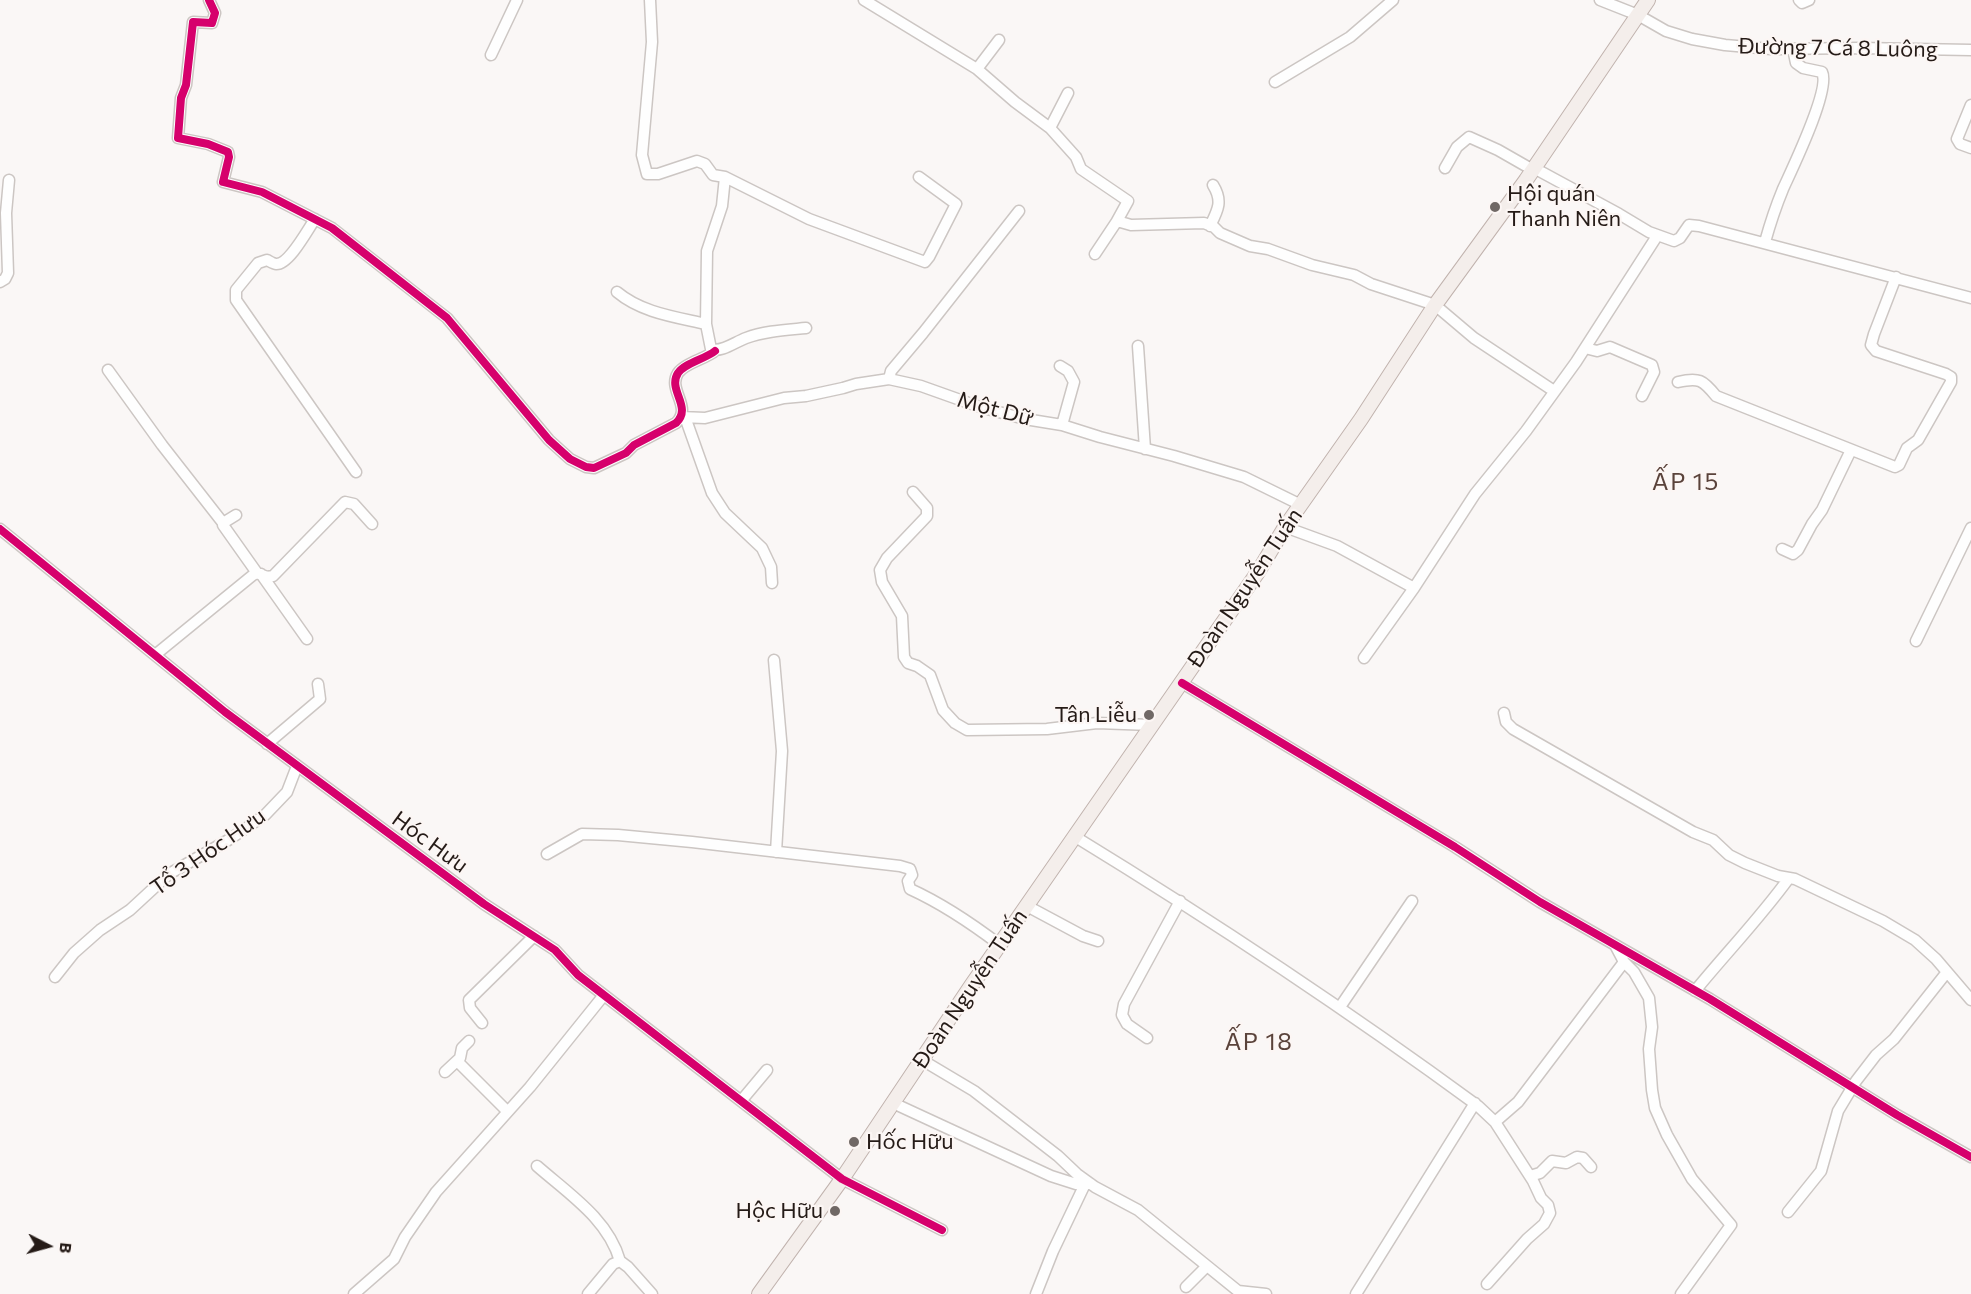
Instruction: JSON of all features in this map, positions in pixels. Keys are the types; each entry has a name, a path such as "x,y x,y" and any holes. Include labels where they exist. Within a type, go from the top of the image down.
{"main road":[{"name":"Đoàn Nguyễn Tuấn","path":"759,1294 842,1179 1026,906 1258,572 1300,505 1361,418 1435,305 1534,169 1648,0"}],"street":[{"path":"208,0 215,13 212,23 193,22 186,85 181,98 178,138 208,144 228,152 229,157 223,182 262,192 332,228 447,318 549,440 570,459 586,467 594,468 626,453 634,445 683,417"},
{"path":"491,55 518,0"},
{"path":"650,0 652,42 642,155 647,174 658,174 697,161 705,165 713,175 725,177 809,219 925,261 956,204 919,177"},
{"path":"864,0 977,69 1050,128 1076,157 1081,169 1128,201 1095,254"},
{"path":"1275,82 1350,37 1394,0"},
{"name":"Đường 7 Cá 8 Luông","path":"1600,0 1638,15 1666,31 1725,45 1771,49 1971,50"},
{"path":"1798,0 1802,3 1809,0"},
{"path":"977,69 999,39"},
{"path":"1765,242 1784,189 1810,132 1824,81 1822,72 1803,68 1796,63 1793,49"},
{"path":"1050,128 1068,93"},
{"path":"1971,105 1957,139 1959,144 1971,148"},
{"path":"1445,168 1457,147 1469,137 1498,150 1658,236 1674,241 1680,238 1689,225 1765,242 1971,298"},
{"path":"715,351 711,349 706,324 707,251 723,206 725,177"},
{"path":"0,282 8,273 6,213 9,180"},
{"path":"1210,226 1220,202 1213,185"},
{"path":"889,379 891,371 1019,211"},
{"path":"315,219 299,244 283,262 275,264 267,260 258,263 236,290 236,300 356,471"},
{"path":"1117,221 1131,225 1195,222 1210,226 1250,246 1268,249 1312,265 1354,275 1371,284 1435,305 1474,338 1554,391"},
{"path":"1364,657 1414,588 1475,494 1526,431 1585,348 1658,236"},
{"path":"1678,382 1699,380 1706,384 1716,396 1895,467 1899,465 1907,447 1918,440 1951,382 1951,377 1946,374 1875,351 1871,345 1896,277"},
{"path":"617,292 635,304 655,312 706,324"},
{"path":"772,583 771,567 762,548 725,513 712,493 683,417 676,388 677,376 684,367 744,338 765,332 806,328"},
{"path":"1138,346 1145,448"},
{"path":"1585,348 1597,351 1610,347 1652,366 1654,372 1642,396"},
{"path":"1060,366 1071,375 1074,382 1062,425"},
{"path":"108,370 308,639"},
{"name":"Một Dữ","path":"683,417 705,418 784,398 806,396 889,379 921,386 980,407 1062,425 1244,477 1300,505"},
{"path":"1782,549 1793,554 1798,550 1822,510 1851,450"},
{"path":"913,492 927,508 927,516 886,558 880,570 882,582 902,616 904,657 908,663 930,675 938,700 948,717 967,730 1047,729 1097,723 1151,725"},
{"path":"259,574 267,577 273,576 345,502 354,504 372,524"},
{"path":"223,523 236,515"},
{"path":"1286,527 1337,546 1414,588"},
{"path":"1916,641 1971,528"},
{"name":"Hóc Hưu","path":"0,529 267,744 484,904 555,950 578,975 842,1179 942,1230"},
{"path":"155,656 259,574"},
{"path":"774,660 782,751 776,852"},
{"path":"1182,683 1455,847 1540,902 1695,991 1971,1157"},
{"path":"267,744 320,699 318,684"},
{"path":"1504,713 1506,722 1513,729 1693,832 1713,840 1729,855 1851,905 1915,940 1936,959 1971,1000"},
{"name":"Tổ 3 Hóc Hưu","path":"55,977 82,945 130,910 169,874 230,839 265,815 287,792 297,766"},
{"path":"547,854 582,834 671,840 900,866 910,869 912,875 908,881 910,889 935,900 967,919 1000,945"},
{"path":"1074,836 1180,901 1340,1007 1475,1103 1494,1122 1530,1176 1541,1198 1548,1205 1550,1214 1544,1224 1527,1239 1487,1284"},
{"path":"1695,991 1729,949 1760,918 1789,878"},
{"path":"1147,1038 1127,1024 1122,1016 1124,1004 1180,901"},
{"path":"1340,1007 1412,901"},
{"path":"1026,906 1083,936 1098,941"},
{"path":"482,1023 470,1008 469,1000 534,936"},
{"path":"1615,945 1649,998 1653,1027 1648,1049 1655,1108 1667,1135 1692,1179 1731,1225 1681,1294"},
{"path":"1494,1122 1518,1102 1624,962"},
{"path":"1788,1212 1821,1171 1838,1111 1853,1088 1876,1055 1894,1039 1947,972"},
{"path":"354,1294 394,1259 405,1237 436,1192 530,1087 604,995"},
{"path":"445,1072 457,1062 462,1048 469,1041"},
{"path":"922,1060 974,1091 1058,1156 1088,1184 1138,1210 1238,1292 1266,1294"},
{"path":"457,1062 507,1112"},
{"path":"741,1101 767,1070"},
{"path":"893,1103 1031,1168 1076,1184 1088,1184"},
{"path":"1356,1294 1475,1103"},
{"path":"1530,1176 1540,1173 1552,1161 1566,1163 1577,1156 1583,1158 1591,1167"},
{"path":"537,1166 593,1214 606,1230 620,1261 652,1294"},
{"path":"1036,1294 1053,1251 1088,1184"},
{"path":"588,1294 613,1264 620,1261"},
{"path":"1186,1287 1207,1266"}],"cycle path":[{"path":"209,0 215,13 212,23 193,22 186,85 181,98 178,138 208,144 228,152 229,157 223,182 262,192 332,228 447,318 549,440 570,459 586,467 594,468 626,453 634,445 676,423 682,411 675,386 678,373 685,366 715,351"},
{"path":"0,529 225,712 484,904 555,950 578,975 842,1179 942,1230"},
{"path":"1182,683 1455,847 1540,902 1710,999 1897,1115 1971,1157"}],"place":[{"name":"Hội quán Thanh Niên","path":"1495,207"},
{"name":"Tân Liễu","path":"1149,715"},
{"name":"Hốc Hữu","path":"854,1142"},
{"name":"Hộc Hữu","path":"835,1211"}],"district":[{"name":"ẤP 15","path":"1686,482"},
{"name":"ẤP 18","path":"1259,1042"}]}
